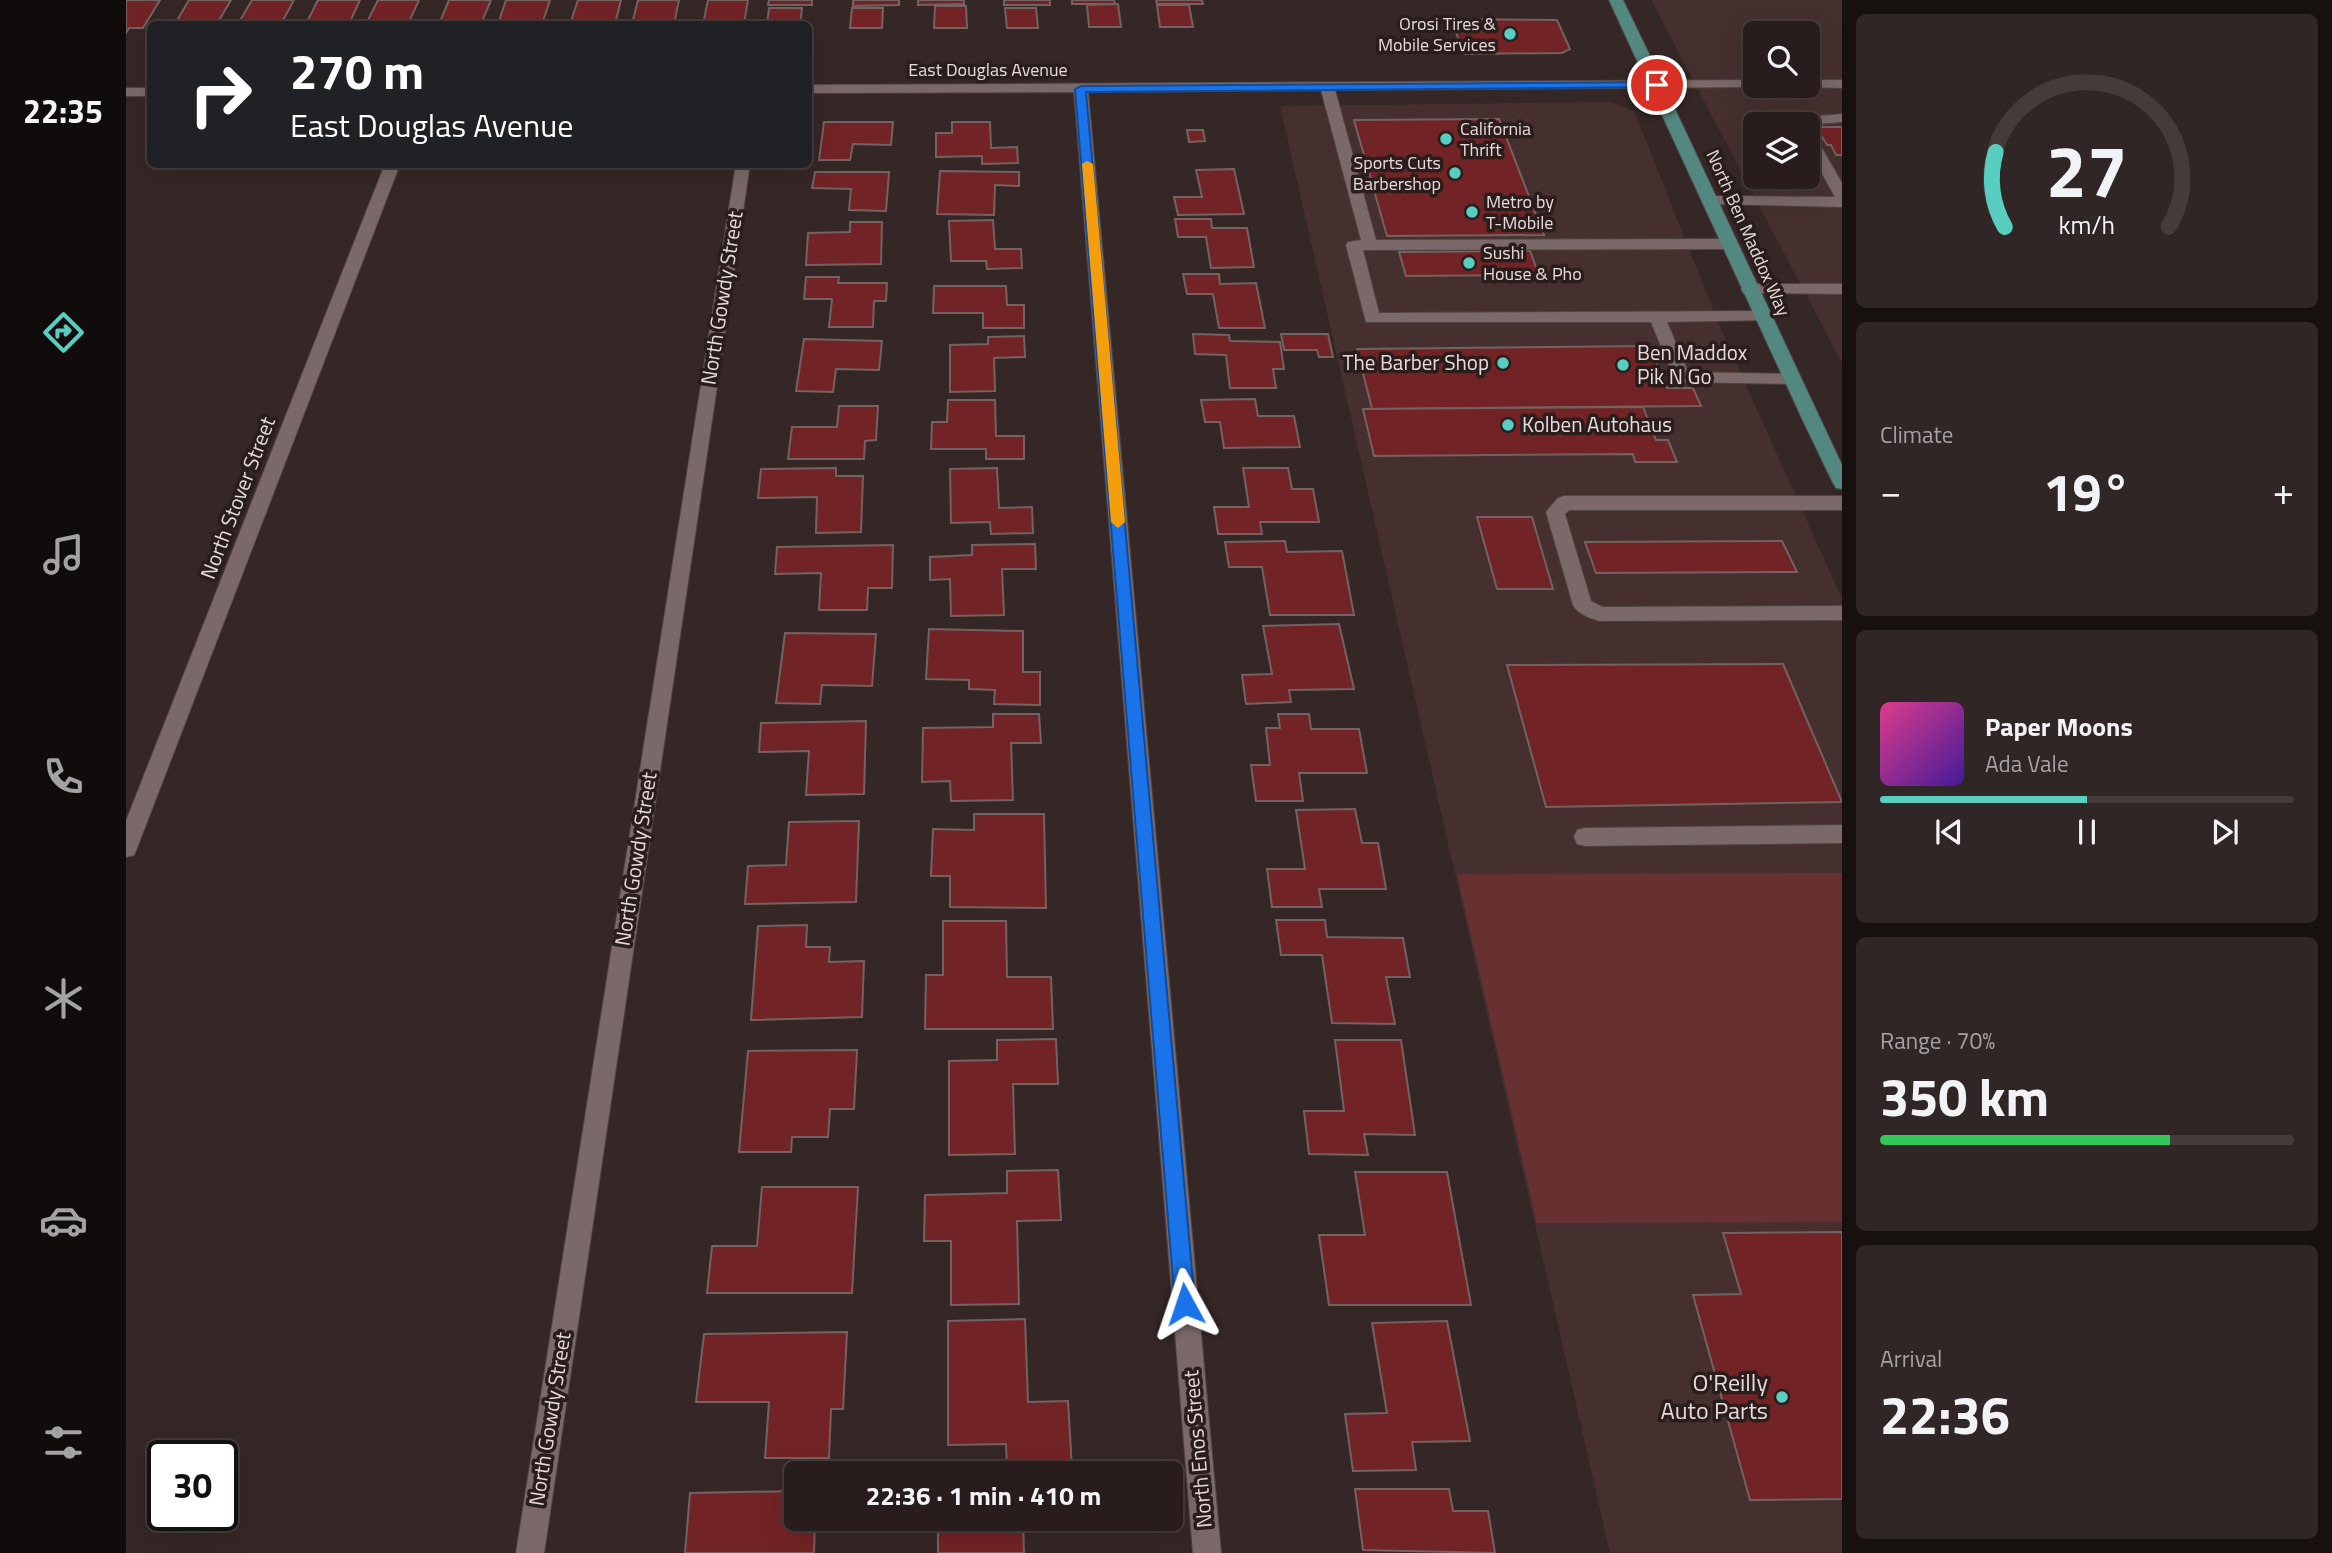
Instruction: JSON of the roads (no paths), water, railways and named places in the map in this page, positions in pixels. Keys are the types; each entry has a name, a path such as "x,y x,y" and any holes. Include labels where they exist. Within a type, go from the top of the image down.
{"main road":[{"name":"North Ben Maddox Way","path":"1616,0 1712,201 1790,378 1842,482"}],"street":[{"name":"East Douglas Avenue","path":"812,89 1743,84"},
{"path":"1820,84 1842,84"},
{"path":"1327,87 1370,245"},
{"name":"North Enos Street","path":"1081,89 1206,1553"},
{"path":"126,92 147,92"},
{"path":"1820,119 1842,118"},
{"path":"1820,157 1842,196"},
{"name":"North Stover Street","path":"126,848 391,168"},
{"name":"North Gowdy Street","path":"530,1553 742,168"},
{"path":"1712,201 1842,202"},
{"path":"1729,244 1354,246 1372,318 1762,316"},
{"path":"1749,289 1842,289"},
{"path":"1657,317 1682,378 1790,378"},
{"path":"1842,503 1564,503 1555,512 1583,605 1600,614 1842,613"},
{"path":"1585,836 1842,834"}],"place":[{"name":"Orosi Tires & Mobile Services","path":"1510,34"},
{"name":"California Thrift","path":"1446,139"},
{"name":"Sports Cuts Barbershop","path":"1455,173"},
{"name":"Metro by T-Mobile","path":"1472,212"},
{"name":"Sushi House & Pho","path":"1469,263"},
{"name":"The Barber Shop","path":"1503,363"},
{"name":"Ben Maddox Pik N Go","path":"1623,365"},
{"name":"Kolben Autohaus","path":"1508,425"},
{"name":"O'Reilly Auto Parts","path":"1782,1397"}]}
